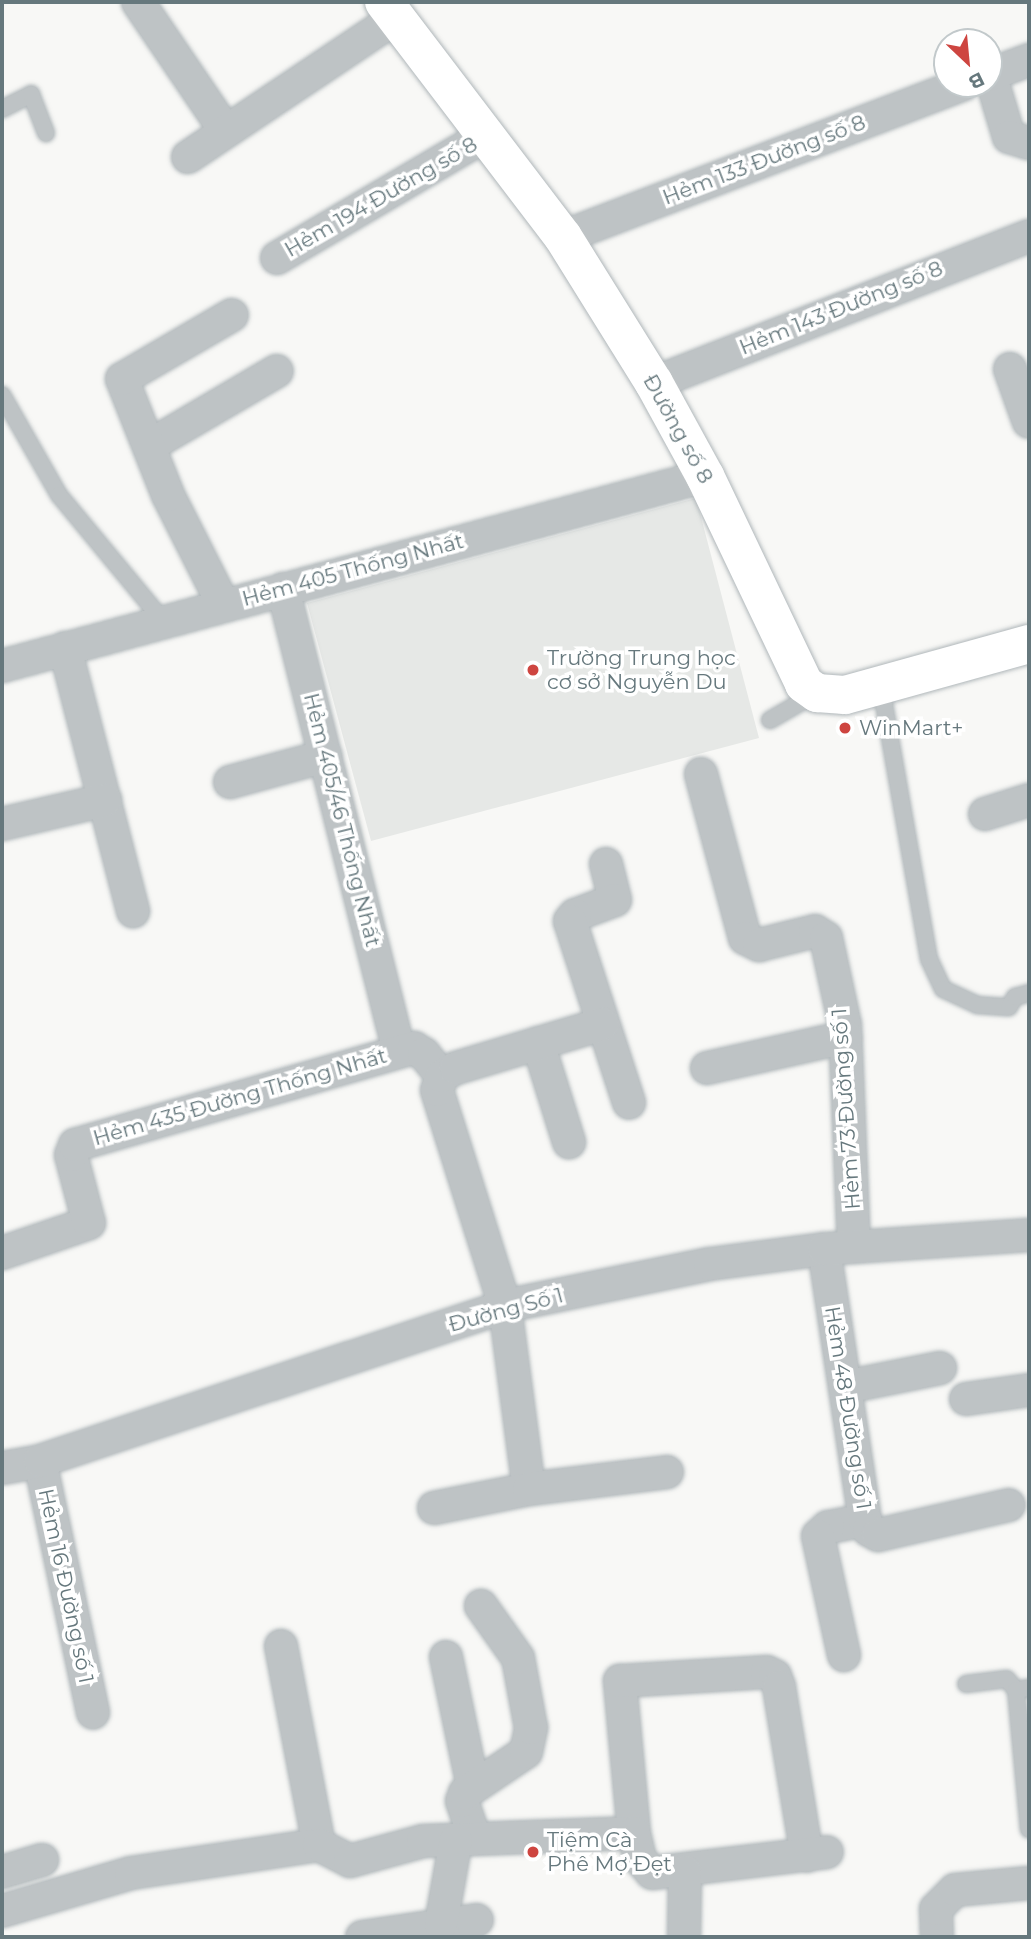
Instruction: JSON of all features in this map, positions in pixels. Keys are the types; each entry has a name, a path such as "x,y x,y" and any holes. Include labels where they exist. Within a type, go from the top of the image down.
{"street":[{"path":"138,2 225,130"},
{"path":"188,157 390,10"},
{"name":"Đường số 8","path":"390,10 563,237 654,383 705,476 804,684 817,693"},
{"name":"Hẻm 133 Đường số 8","path":"1003,70 1029,60"},
{"name":"Hẻm 133 Đường số 8","path":"563,237 933,96"},
{"path":"990,98 1009,137 1029,143"},
{"name":"Hẻm 194 Đường số 8","path":"277,258 486,135"},
{"name":"Hẻm 143 Đường số 8","path":"654,383 1029,236"},
{"path":"223,604 149,446 122,379 232,315"},
{"path":"1010,369 1029,422"},
{"path":"149,446 278,371"},
{"name":"Hẻm 405 Thống Nhất","path":"2,666 223,604 705,476"},
{"name":"Hẻm 405/46 Thống Nhất","path":"283,589 399,1051"},
{"path":"817,693 845,695 881,687 1029,644"},
{"path":"65,648 133,911"},
{"path":"230,782 326,756"},
{"name":"Hẻm 73 Đường số 1","path":"701,774 745,938 760,945 822,932 846,1037 839,1248"},
{"path":"2,824 105,800"},
{"path":"985,814 1029,800"},
{"path":"606,864 615,900 575,915 570,921 629,1104"},
{"path":"529,1489 505,1306 437,1090 442,1076 603,1024"},
{"path":"707,1068 846,1037"},
{"path":"538,1043 569,1142"},
{"name":"Hẻm 435 Đường Thống Nhất","path":"2,1253 89,1223 71,1155 75,1145 414,1048 424,1054 442,1076"},
{"name":"Đường Số 1","path":"2,1468 40,1461 505,1306 710,1264 839,1248 1029,1234"},
{"name":"Hẻm 48 Đường số 1","path":"839,1248 845,1387 865,1520 828,1527 818,1536 844,1655"},
{"path":"845,1387 940,1368"},
{"path":"966,1399 1029,1390"},
{"name":"Hẻm 16 Đường số 1","path":"40,1461 93,1712"},
{"path":"434,1508 529,1489 667,1472"},
{"path":"865,1520 869,1530 878,1535 1009,1504"},
{"path":"443,1931 465,1839 462,1801 473,1786 526,1752 531,1728 518,1658 481,1606"},
{"path":"281,1646 319,1845"},
{"path":"446,1657 473,1786"},
{"path":"767,1672 779,1686 817,1854 685,1872 652,1873 640,1859 634,1833 620,1681 767,1672"},
{"path":"3,1906 131,1873 319,1845 350,1861 422,1841 634,1833"},
{"path":"2,1872 42,1860"},
{"path":"684,1937 685,1872"},
{"path":"937,1937 936,1909 955,1890 1029,1883"},
{"path":"362,1937 443,1931 477,1920"}],"lane":[{"path":"2,109 31,94 46,133"},
{"path":"2,395 59,495 164,622"},
{"path":"881,687 929,959 943,989 977,1005 1009,1007 1015,997 1029,993"},
{"path":"770,720 817,693"},
{"path":"966,1684 1007,1679 1023,1689 1029,1829"}],"shaded area":[{"name":"Trường Trung học cơ sở Nguyễn Du","path":"696,498 759,738 371,841 307,603"}],"place":[{"name":"Trường Trung học cơ sở Nguyễn Du","path":"533,670"},
{"name":"WinMart+","path":"845,728"},
{"name":"Tiệm Cà Phê Mợ Đẹt","path":"533,1852"}]}
